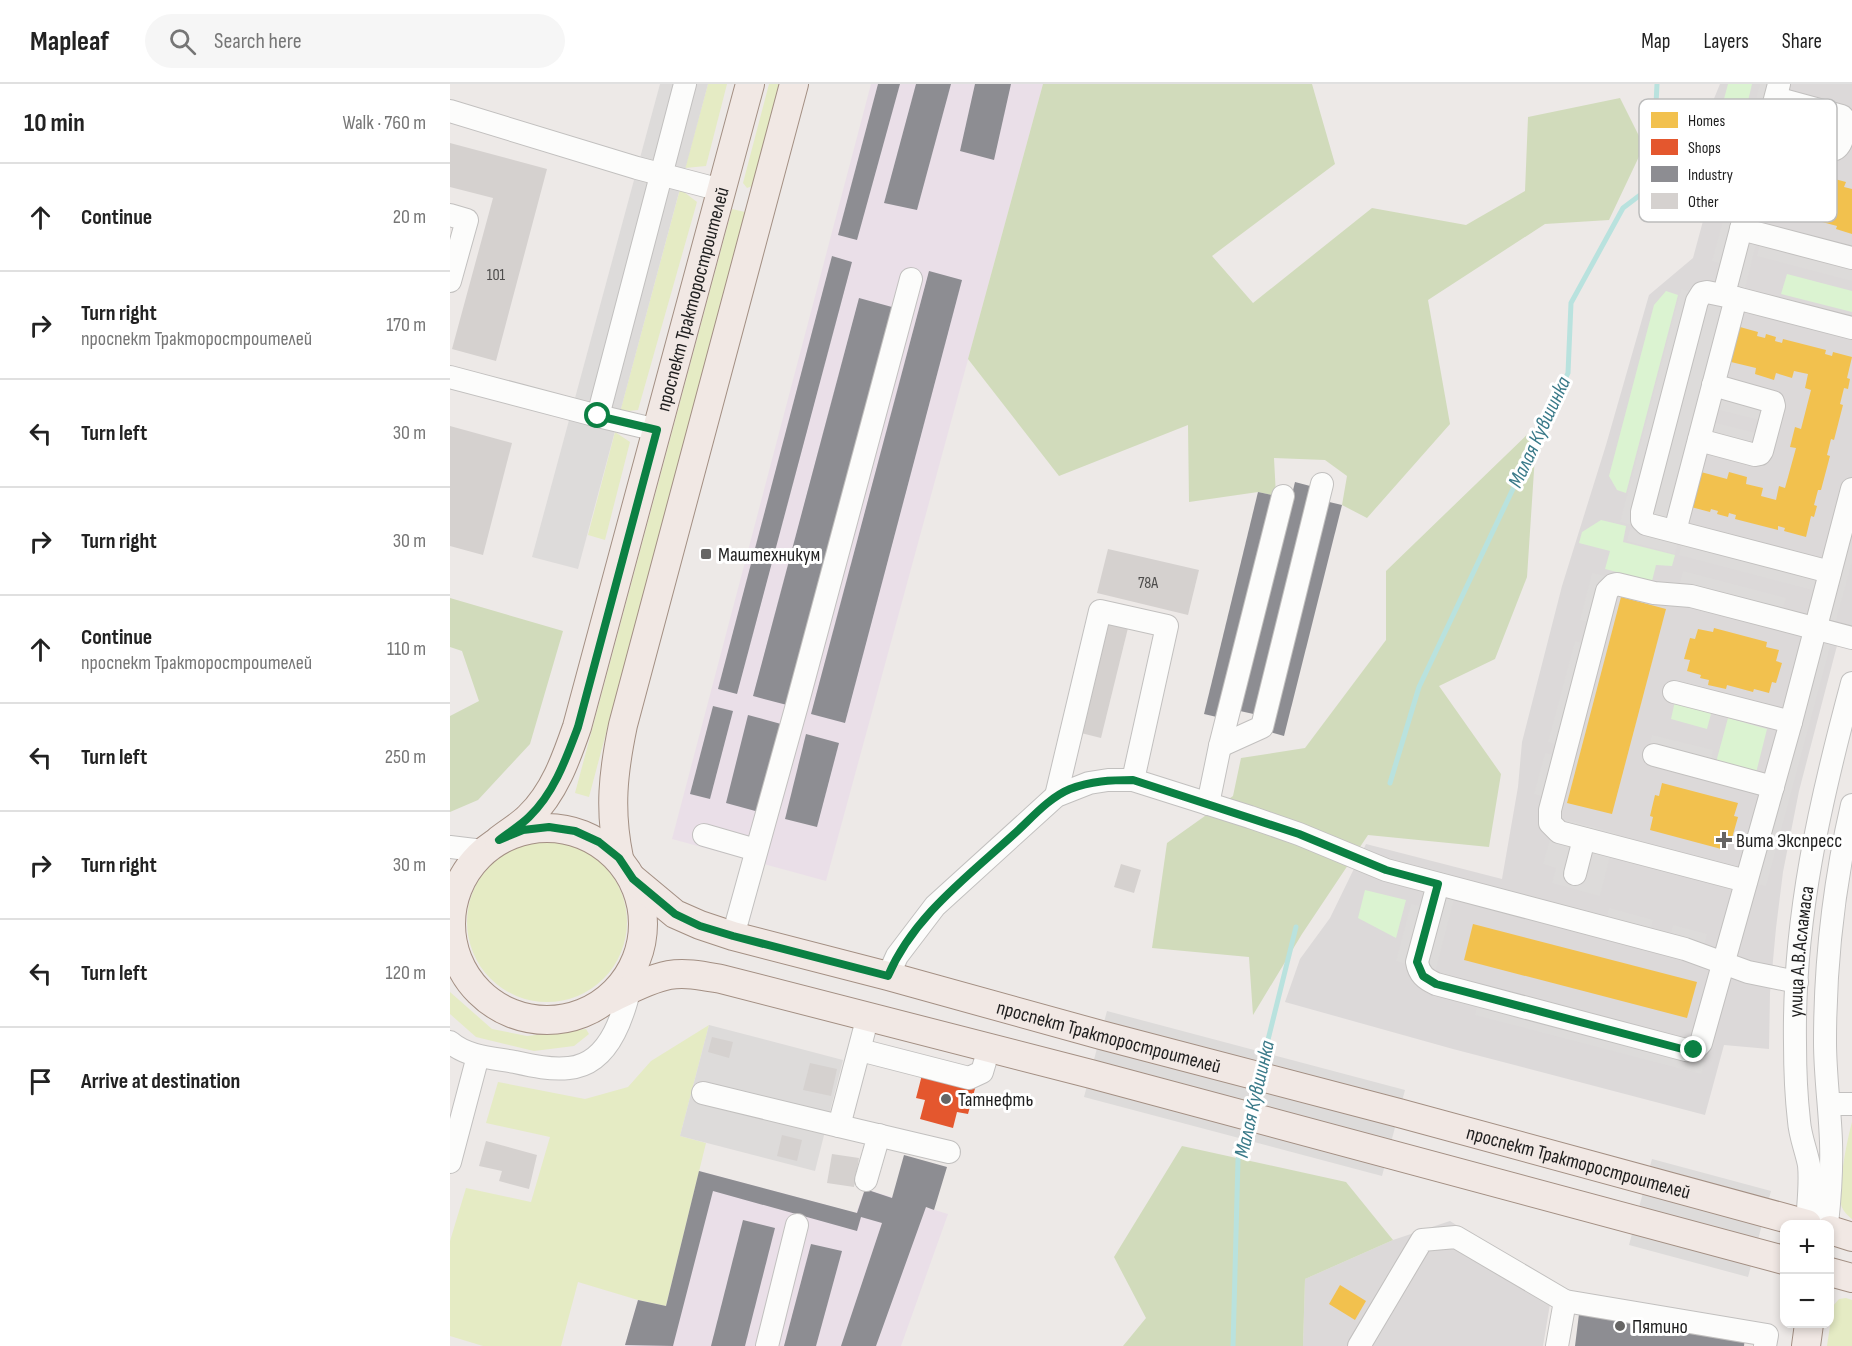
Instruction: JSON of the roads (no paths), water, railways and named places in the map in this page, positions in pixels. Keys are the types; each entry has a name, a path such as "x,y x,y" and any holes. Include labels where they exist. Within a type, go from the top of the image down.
{"main road":[{"name":"проспект Тракторостроителей","path":"491,845 529,817 547,796 564,765 578,727 750,84"},
{"path":"626,869 599,842 567,829 549,827 523,830 491,845 467,869 456,890 450,915 451,942 459,962 473,985 492,1003 516,1015 543,1020 569,1018 590,1010 624,984 641,947 644,926 641,902 626,869 613,830 612,792 619,743 794,84"},
{"path":"721,190 762,202"},
{"name":"проспект Тракторостроителей","path":"626,869 675,914 700,926 733,936 1399,1113 1790,1220"},
{"name":"проспект Тракторостроителей","path":"624,984 670,975 690,974 721,979 1091,1074 1780,1259"},
{"path":"1834,1231 1852,1237"},
{"path":"1834,1273 1852,1278"},
{"path":"1806,1346 1808,1328"}],"street":[{"path":"598,416 685,84"},
{"path":"1777,91 1798,99"},
{"path":"450,111 721,190"},
{"path":"1837,114 1844,117 1846,122 1837,149"},
{"path":"450,215 467,220 450,281"},
{"path":"1675,531 1713,385 1743,222"},
{"path":"1741,229 1852,258"},
{"path":"733,936 911,279"},
{"path":"1830,572 1646,524 1642,520 1642,512 1697,301 1702,293 1730,296 1852,328"},
{"path":"450,376 571,411 657,430"},
{"path":"1699,440 1755,455 1760,454 1774,406 1773,402 1713,385"},
{"path":"1220,746 1262,727 1322,484"},
{"path":"1438,884 1417,962 1423,976 1436,984 1689,1051 1697,1047 1701,1043 1773,787 1852,489"},
{"path":"1208,804 1220,746 1282,496"},
{"path":"1746,881 1584,839 1554,829 1549,818 1550,810 1610,588 1617,584 1654,593 1691,596 1852,638"},
{"path":"1056,796 1100,611 1167,626 1133,780"},
{"name":"улица А.В.Асламаса","path":"1807,1220 1809,1167 1798,1118 1795,1044 1797,982 1808,870 1818,815 1852,683"},
{"path":"1674,692 1791,722"},
{"path":"1654,756 1773,787"},
{"path":"888,976 897,956 935,906 1056,796 1089,783 1133,780 1299,834 1386,870 1685,949 1755,974 1797,982"},
{"path":"1818,815 1850,813"},
{"name":"улица А.В.Асламаса","path":"1827,1220 1832,1175 1825,1042 1828,951 1837,882 1850,813"},
{"path":"704,835 756,850"},
{"path":"1575,874 1584,839"},
{"path":"450,847 491,845"},
{"path":"450,1042 478,1056 548,1068 571,1068 592,1061 608,1044 621,1018 624,984"},
{"path":"839,1126 868,1016"},
{"path":"860,1050 969,1078 982,1072 989,1048"},
{"path":"450,1162 478,1056"},
{"path":"703,1093 949,1152"},
{"path":"1829,1104 1852,1104"},
{"path":"866,1180 879,1135"},
{"path":"767,1346 797,1225"},
{"path":"1359,1346 1422,1240 1456,1237 1564,1301 1767,1335 1765,1346"},
{"path":"1557,1346 1564,1301"}],"waterway":[{"name":"Малая Кувшинка","path":"1656,99 1657,84"},
{"name":"Малая Кувшинка","path":"1390,783 1419,687 1568,373 1571,303 1623,208 1639,196"},
{"name":"Малая Кувшинка","path":"1261,1068 1296,927"},
{"name":"Малая Кувшинка","path":"1251,1109 1257,1083"},
{"name":"Малая Кувшинка","path":"1233,1346 1238,1159 1247,1124"}],"place":[{"name":"Маштехникум","path":"706,554"},
{"name":"Вита Экспресс","path":"1724,840"},
{"name":"Татнефть","path":"946,1099"},
{"name":"Пятино","path":"1620,1326"}]}
